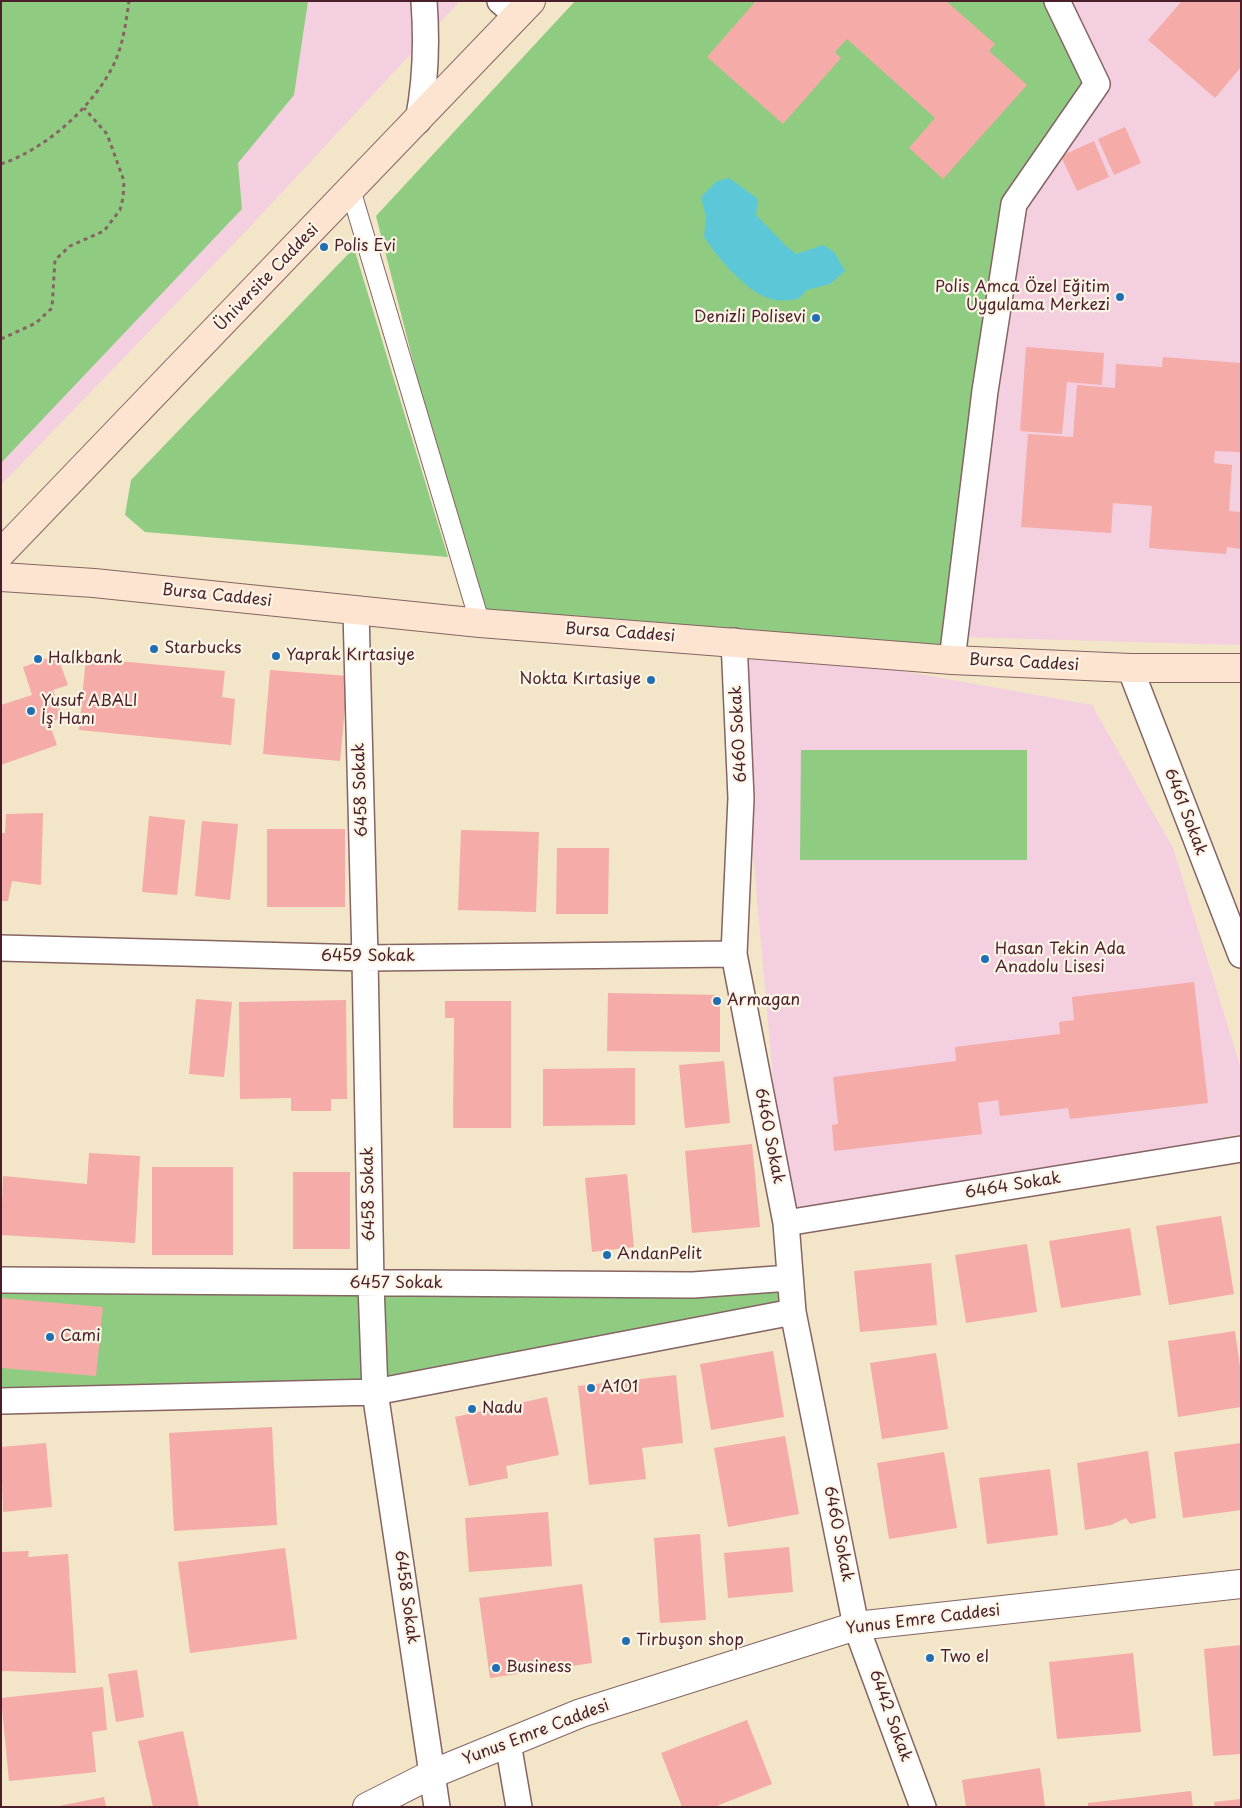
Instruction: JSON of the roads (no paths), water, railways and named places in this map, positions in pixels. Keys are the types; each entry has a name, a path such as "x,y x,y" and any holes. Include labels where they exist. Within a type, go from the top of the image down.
{"main road":[{"name":"Üniversite Caddesi","path":"1,553 418,121 516,6"},
{"name":"Bursa Caddesi","path":"1,577 94,583 480,623 734,641 952,660 1130,668 1241,668"}],"street":[{"path":"418,121 424,94 426,64 424,1"},
{"path":"952,660 985,391 1014,204 1097,84 1057,1"},
{"path":"351,190 480,623"},
{"name":"6458 Sokak","path":"356,611 366,958 371,1284 375,1392 437,1807"},
{"name":"6460 Sokak","path":"734,641 741,798 734,954 786,1222 793,1312 856,1626"},
{"name":"6461 Sokak","path":"1130,668 1241,954"},
{"name":"6459 Sokak","path":"1,948 366,958 734,954"},
{"name":"6464 Sokak","path":"786,1222 1241,1149"},
{"name":"6457 Sokak","path":"1,1280 693,1285 790,1278"},
{"path":"1,1401 375,1392 793,1312"},
{"name":"Yunus Emre Caddesi","path":"367,1807 432,1774 581,1713 856,1626 1241,1584"},
{"name":"6442 Sokak","path":"856,1626 923,1807"},
{"path":"508,1743 519,1807"}],"water":[{"path":"729,178 758,199 756,215 786,246 796,254 823,245 834,252 845,271 830,284 807,290 798,299 775,300 754,291 744,283 725,265 704,237 706,217 701,197 717,181"}],"place":[{"name":"Polis Evi","path":"324,247"},
{"name":"Polis Amca Özel Eğitim Uygulama Merkezi","path":"1120,297"},
{"name":"Denizli Polisevi","path":"816,318"},
{"name":"Starbucks","path":"154,649"},
{"name":"Yaprak Kırtasiye","path":"276,656"},
{"name":"Halkbank","path":"38,659"},
{"name":"Nokta Kırtasiye","path":"651,680"},
{"name":"Yusuf ABALI İş Hanı","path":"31,711"},
{"name":"Hasan Tekin Ada Anadolu Lisesi","path":"985,959"},
{"name":"Armagan","path":"717,1001"},
{"name":"AndanPelit","path":"607,1255"},
{"name":"Cami","path":"50,1337"},
{"name":"A101","path":"591,1388"},
{"name":"Nadu","path":"472,1409"},
{"name":"Tirbuşon shop","path":"626,1641"},
{"name":"Two el","path":"930,1658"},
{"name":"Business","path":"496,1668"}]}
